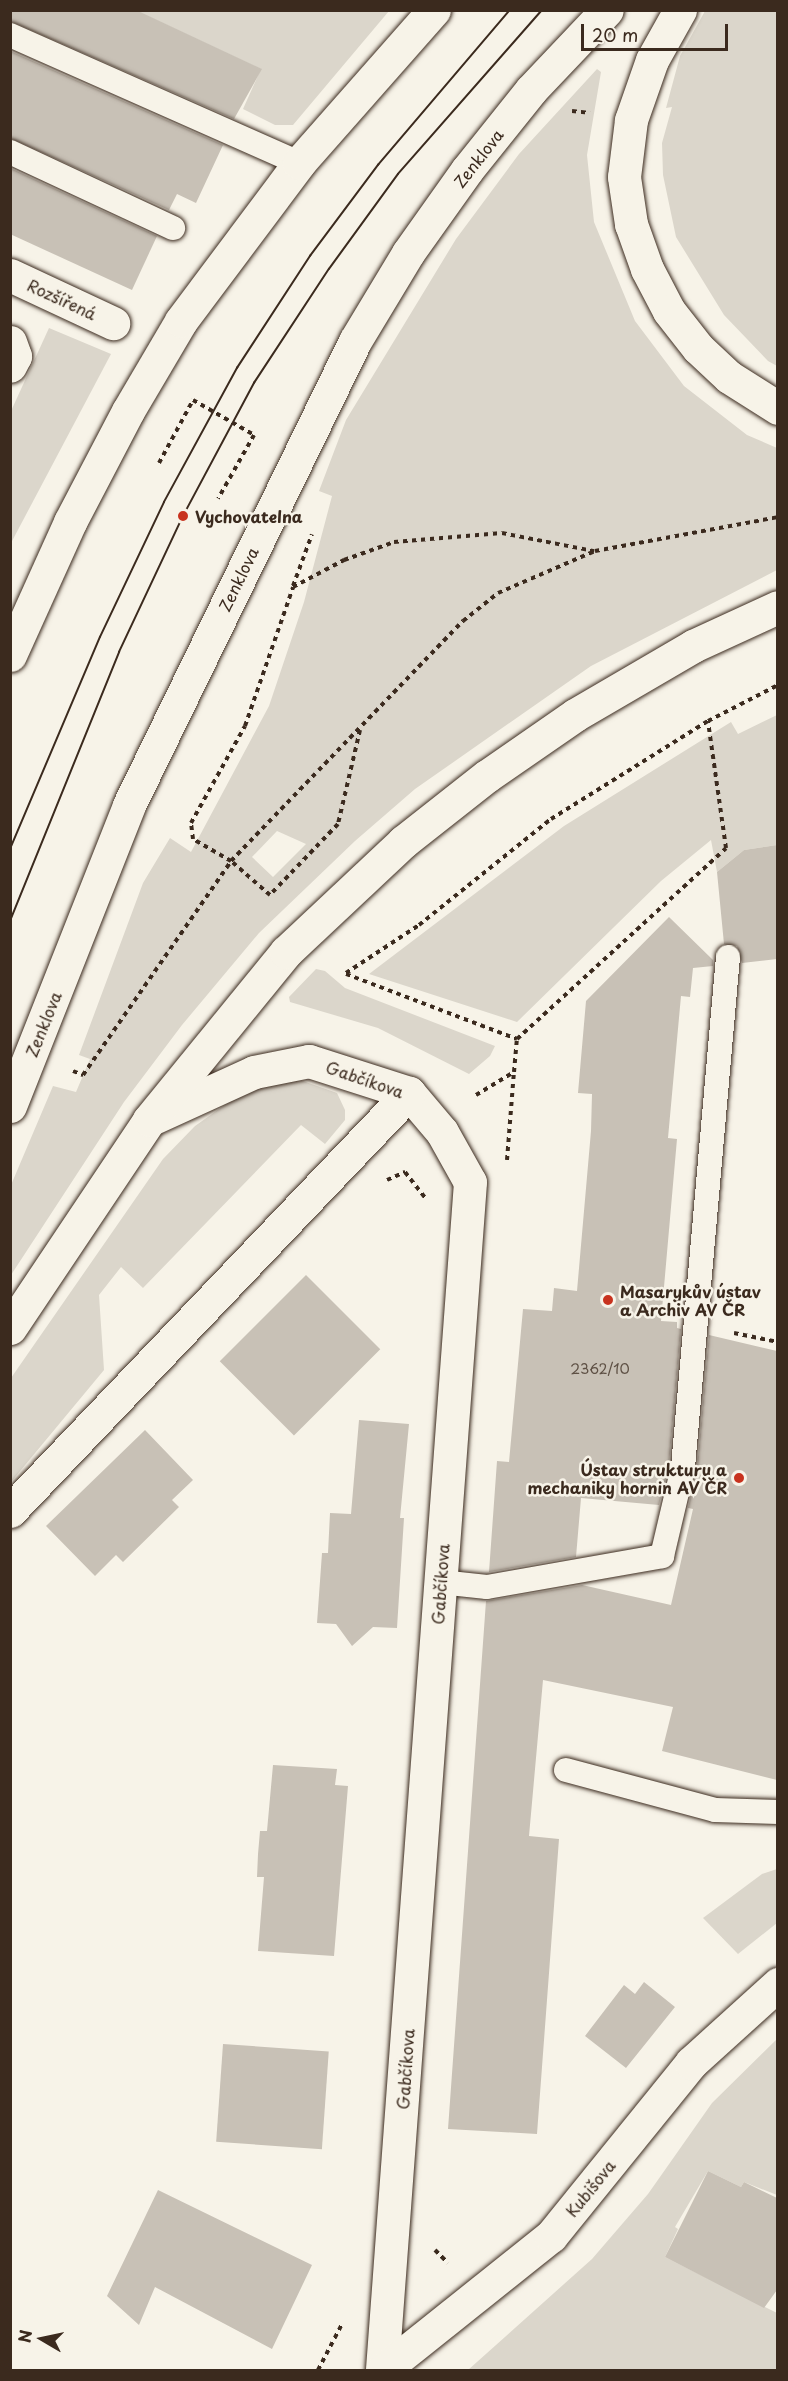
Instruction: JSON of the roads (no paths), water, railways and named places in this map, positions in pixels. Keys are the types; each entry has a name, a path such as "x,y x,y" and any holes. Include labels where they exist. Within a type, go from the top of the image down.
{"main road":[{"path":"10,655 70,522 154,366 220,266 299,163 434,10"},
{"name":"Zenklova","path":"10,1106 129,805 355,341 408,253 467,170 531,90 608,10"},
{"path":"680,10 652,60 630,120 624,177 632,224 647,269 669,311 698,348 729,377 777,408"},
{"name":"Rozšířená","path":"10,275 112,323"},
{"path":"10,342 15,356 10,366"},
{"path":"10,1328 148,1120 286,952 403,843 487,776 614,691 693,646 777,607"},
{"name":"Gabčíkova","path":"148,1120 254,1072 309,1061 409,1093 442,1132 470,1182 382,2370"},
{"path":"10,1511 409,1093"},
{"name":"Kubišova","path":"382,2370 551,2236 691,2063 777,1984"}],"lane":[{"path":"10,35 299,163"},
{"path":"10,152 173,228"},
{"path":"440,1582 487,1587 662,1556 683,1467 728,957"},
{"path":"566,1770 715,1810 777,1812"}],"tram line":[{"path":"10,849 100,637 164,502 237,368 310,256 378,165 510,10"},
{"path":"10,921 119,652 183,516 254,383 329,269 398,174 542,10"}],"place":[{"name":"Vychovatelna","path":"183,516"},
{"name":"Masarykův ústav a Archiv AV ČR","path":"608,1300"},
{"name":"Ústav struktury a mechaniky hornin AV ČR","path":"739,1478"}]}
